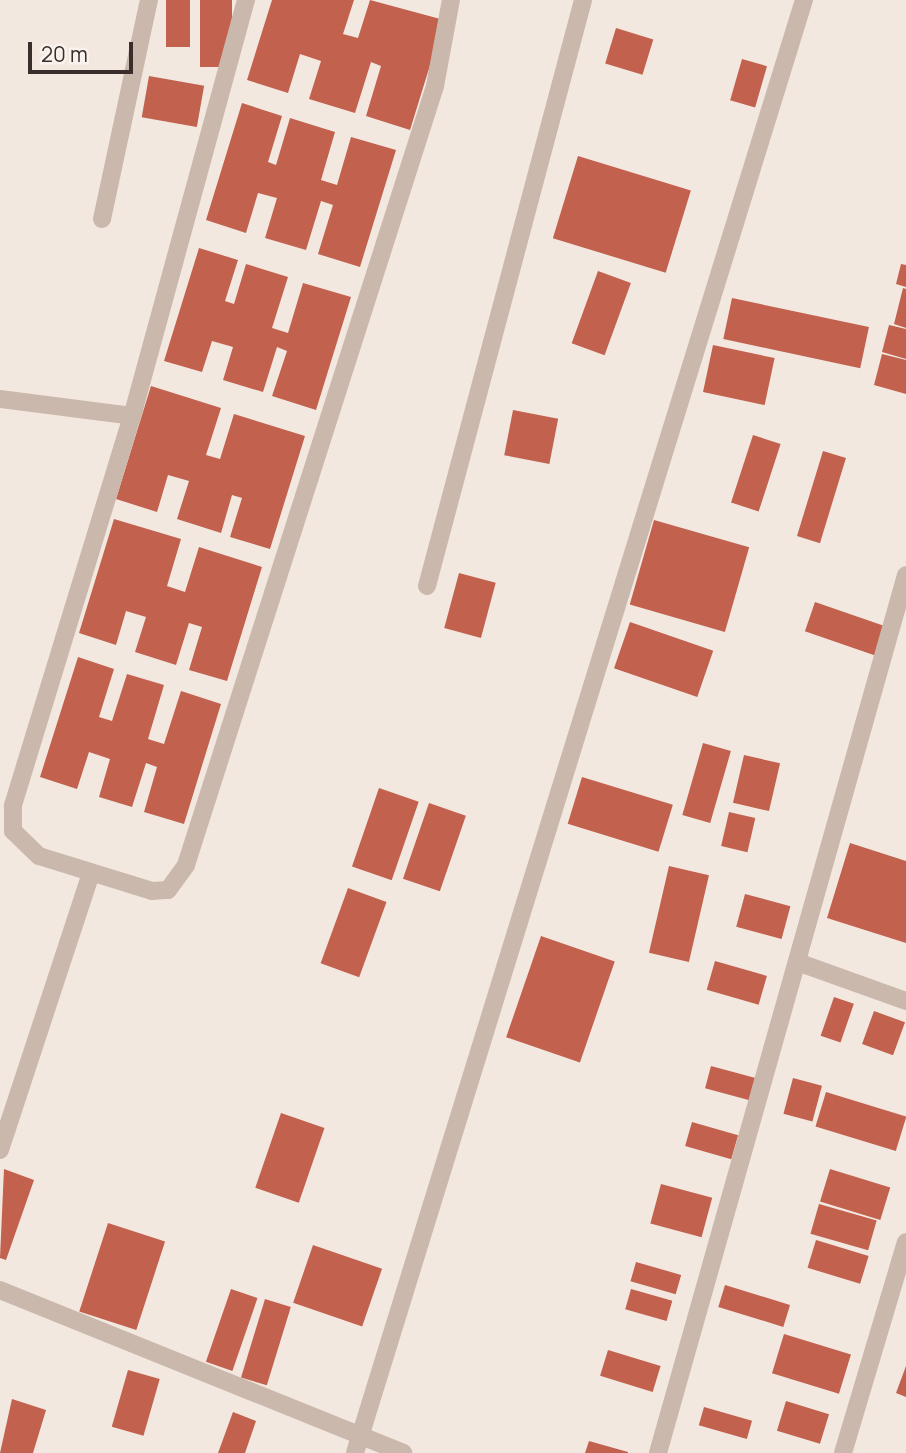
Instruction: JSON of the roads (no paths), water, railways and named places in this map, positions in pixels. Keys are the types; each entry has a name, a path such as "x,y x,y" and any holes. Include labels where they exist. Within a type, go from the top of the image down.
{"street":[{"path":"102,219 149,0"},
{"path":"246,0 132,416 13,806 13,831 24,846 91,873 168,890 186,864 435,86 451,0"},
{"path":"427,586 583,0"},
{"path":"357,1446 804,0"},
{"path":"0,399 132,416"},
{"path":"658,1453 800,962 906,575"},
{"path":"0,1150 91,873"},
{"path":"800,962 906,1000"},
{"path":"843,1453 906,1242"},
{"path":"0,1290 357,1446 403,1453"}]}
